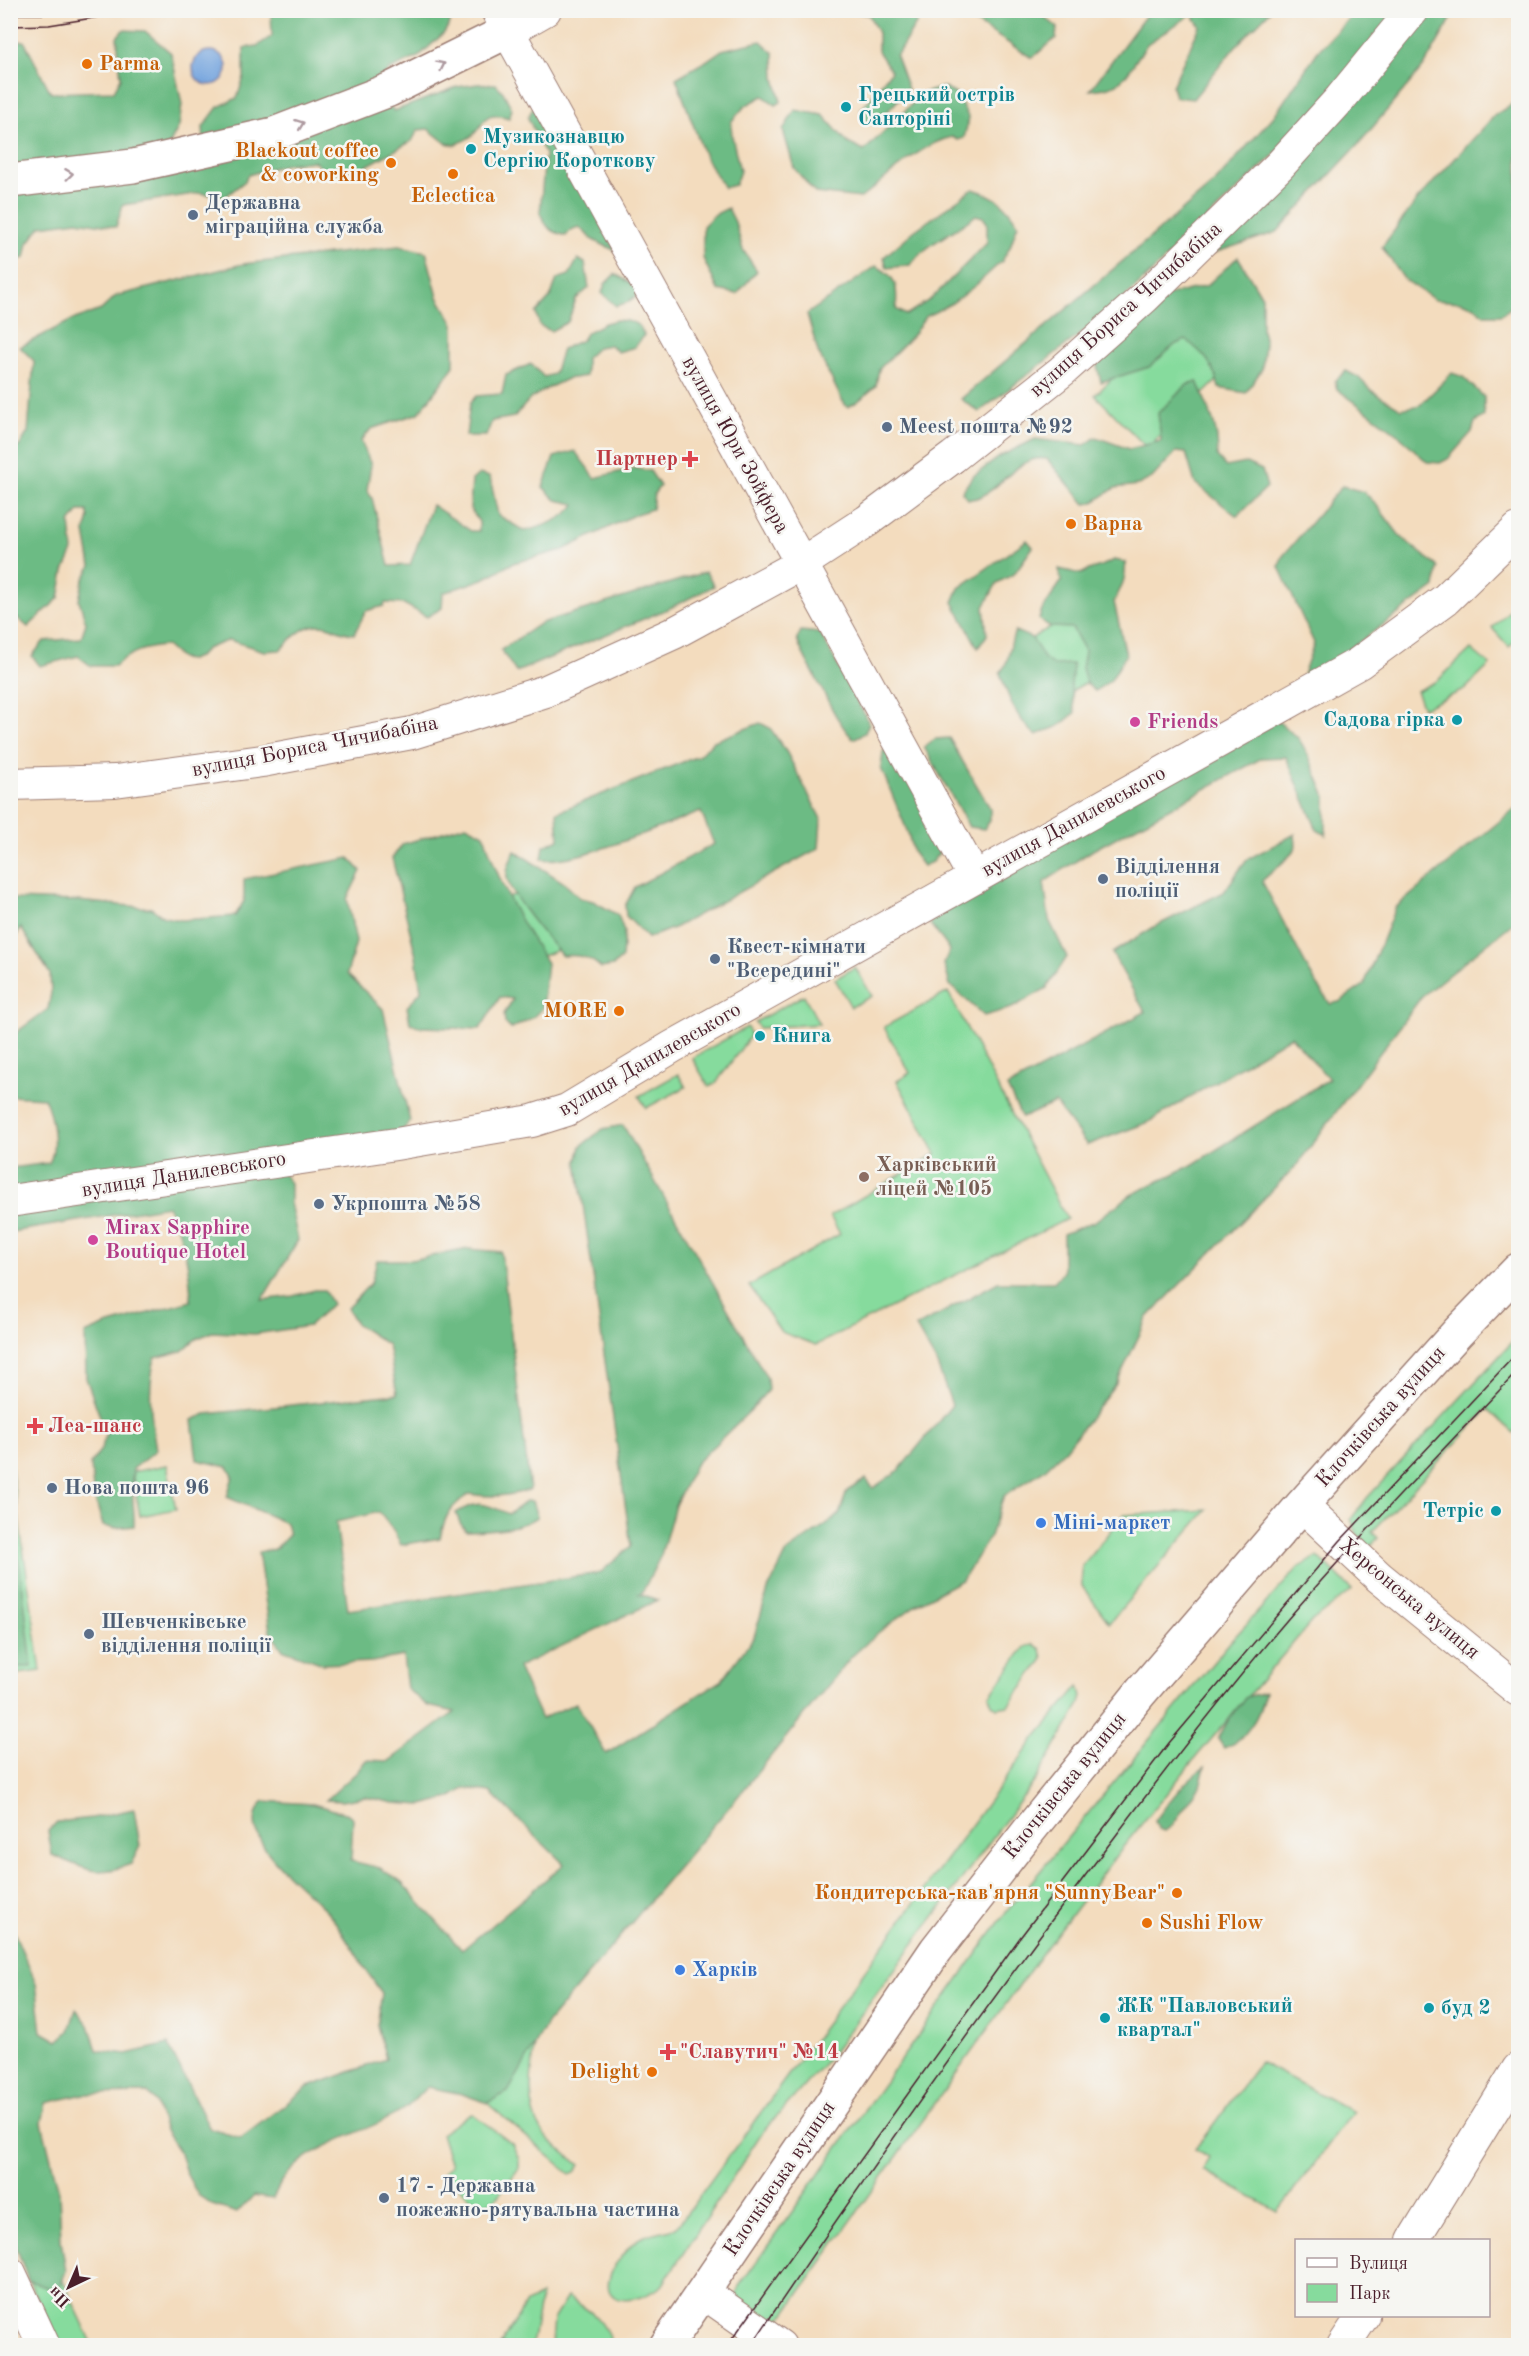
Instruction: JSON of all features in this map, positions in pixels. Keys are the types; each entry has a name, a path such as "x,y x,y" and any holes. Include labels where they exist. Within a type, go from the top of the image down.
{"main road":[{"path":"10,181 133,166 274,134 389,90 503,21"},
{"name":"Клочківська вулиця","path":"666,2346 936,1950 1141,1692 1302,1505 1518,1269"}],"street":[{"path":"503,21 545,10"},
{"name":"вулиця Бориса Чичибабіна","path":"10,784 115,781 262,760 412,733 546,691 674,633 801,564 867,521 953,457 1062,371 1144,298 1207,239 1280,165 1340,99 1413,10"},
{"name":"вулиця Юри Зойфера","path":"503,21 974,877"},
{"name":"вулиця Данилевського","path":"10,1201 396,1144 532,1121 555,1114 612,1085 672,1047 1359,663 1446,599 1518,528"},
{"name":"Херсонська вулиця","path":"1302,1505 1379,1577 1518,1690"},
{"path":"1414,2239 1518,2069"},
{"path":"10,2273 44,2346"},
{"path":"704,2293 780,2346"},
{"path":"1343,2346 1362,2317"}],"green space":[{"path":"271,11 451,11 450,23 444,33 418,57 389,70 375,89 394,111 457,87 496,84 512,109 509,118 489,116 473,135 455,145 446,143 428,129 418,130 412,141 361,169 350,168 327,174 314,161 287,164 248,175 245,181 225,197 200,193 123,205 116,227 77,221 41,226 28,243 25,258 11,261 11,187 205,159 203,127 218,107 237,98 244,77 244,48 257,46 272,36"},
{"path":"848,11 915,11 917,22 896,56 908,89 888,111 867,123 861,110 891,71 878,51 878,33 869,15"},
{"path":"965,11 1037,11 1057,27 1056,38 1032,58 969,18"},
{"path":"1149,11 1270,11 1235,47 1193,99 1175,97 1172,86 1200,26 1192,14 1147,44 1127,74 1117,84 1090,90"},
{"path":"1356,11 1399,11 1321,110 1113,309 979,412 961,399 1214,183 1274,116 1318,51"},
{"path":"1421,11 1456,11 1424,66 1357,146 1277,232 1199,258"},
{"path":"123,30 145,31 171,53 182,104 179,126 166,151 11,173 10,40 24,41 51,93 114,91 121,78 117,37"},
{"path":"761,41 774,53 775,78 781,102 776,105 763,96 745,106 731,122 740,171 735,185 724,188 705,157 676,78 722,50"},
{"path":"943,87 956,94 969,118 964,138 958,140 952,137 928,147 904,163 861,198 815,193 794,168 783,130 795,110 823,115 848,143 864,151 923,93"},
{"path":"538,98 616,251 593,240 579,227 571,230 566,236 556,233 547,226 542,218 540,213 545,154 528,118"},
{"path":"1518,100 1518,302 1501,315 1484,315 1475,307 1461,302 1435,300 1404,279 1382,247 1417,200 1495,115"},
{"path":"973,189 1000,202 1018,224 1002,261 952,303 925,317 913,335 879,369 876,386 857,402 847,407 818,352 807,314 876,266 892,278 897,295 896,309 906,315 931,299 987,243 987,223 983,217 976,215 933,244 910,265 887,268 884,257 914,231"},
{"path":"728,208 735,222 743,250 757,271 737,294 718,290 703,258 703,226 714,215"},
{"path":"399,246 426,252 438,297 454,324 454,366 419,413 371,429 361,441 371,465 367,490 372,498 389,566 410,565 432,505 471,531 479,531 479,522 470,508 472,480 479,474 490,477 498,515 524,531 560,518 575,504 556,500 543,487 554,457 575,451 595,478 634,468 650,471 660,486 654,494 652,509 636,514 563,550 513,563 483,579 443,593 442,608 427,617 404,604 385,603 384,606 366,611 354,634 315,625 302,630 280,650 264,651 229,640 206,649 200,656 190,660 181,659 166,646 139,651 126,657 115,666 91,666 78,656 40,666 32,656 44,641 81,638 86,623 79,600 83,581 91,566 85,532 89,517 87,511 79,511 70,523 73,551 64,571 59,598 28,627 10,612 11,446 19,447 28,432 34,361 20,347 72,320 101,310 116,296 243,264"},
{"path":"1238,257 1262,297 1262,330 1265,343 1262,369 1246,393 1219,388 1208,361 1186,340 1176,344 1149,367 1101,382 1097,366 1116,336 1157,298 1206,286"},
{"path":"578,259 585,263 589,288 576,299 568,322 551,331 540,326 536,313 550,298 557,279 569,275"},
{"path":"615,274 636,286 639,294 626,303 616,306 602,293 605,284"},
{"path":"1178,316 1228,370 1147,448 1095,395"},
{"path":"617,320 634,323 642,330 644,335 635,347 618,352 610,345 598,347 586,358 586,376 567,379 548,388 531,398 514,417 492,421 486,436 466,436 470,403 476,396 502,394 506,375 531,364 544,377 554,374 562,349 582,340 587,332"},
{"path":"1346,371 1358,377 1372,391 1401,409 1420,405 1452,373 1463,377 1484,397 1484,416 1475,422 1472,432 1448,459 1440,463 1427,462 1399,435 1337,389 1335,381"},
{"path":"1197,381 1215,428 1217,457 1226,467 1246,463 1262,470 1267,487 1237,516 1195,483 1186,453 1176,452 1152,478 1138,485 1115,488 1092,503 1085,504 1047,459 1029,461 1020,466 980,497 968,499 962,492 972,477 1001,456 1035,439 1085,445 1096,437 1129,449 1161,441 1158,413 1187,385"},
{"path":"1342,486 1364,492 1400,536 1438,567 1435,587 1315,674 1302,678 1314,643 1279,567 1282,557"},
{"path":"1027,540 1033,547 1014,574 997,583 984,607 987,635 978,648 953,602 959,588"},
{"path":"1114,560 1125,562 1124,578 1114,602 1126,655 1111,680 1095,691 1086,683 1082,668 1085,651 1072,628 1051,627 1039,620 1041,612 1061,582 1059,569 1081,574"},
{"path":"706,572 714,586 670,608 516,672 501,650 541,623"},
{"path":"1518,602 1518,638 1509,647 1492,628"},
{"path":"1073,613 1103,673 1042,708 1009,652"},
{"path":"801,631 820,633 869,723 865,733 853,739 838,719 799,645 797,639"},
{"path":"1015,631 1032,638 1044,658 1053,665 1073,664 1071,686 1075,713 1059,726 1036,735 1018,715 1000,673 1006,664"},
{"path":"1471,649 1490,665 1464,690 1423,708 1416,691 1437,681"},
{"path":"1274,718 1299,739 1309,757 1326,797 1326,835 1317,830 1286,757 1262,758 1093,850 1044,882 1049,920 1067,957 1047,988 1012,1008 984,1016 950,985 944,964 950,950 930,924 940,909"},
{"path":"760,723 770,728 787,753 821,819 819,848 676,927 648,938 626,916 625,906 635,887 714,844 701,812 598,850 576,856 542,859 544,846 559,839 557,812 698,756 714,741"},
{"path":"949,738 990,808 990,821 984,829 969,827 924,747 935,739"},
{"path":"892,741 943,848 932,862 923,866 913,853 908,833 881,768 883,752"},
{"path":"1518,806 1518,919 1422,996 1296,1166 1148,1317 1116,1384 1066,1449 1044,1470 1004,1496 990,1536 962,1580 919,1603 879,1632 851,1657 745,1788 548,2022 508,2092 487,2103 462,2094 427,2087 403,2110 386,2120 329,2144 312,2154 296,2166 283,2181 273,2199 253,2196 237,2213 212,2205 198,2195 186,2173 180,2153 165,2131 156,2103 148,2093 84,2094 46,2103 42,2123 59,2192 61,2240 66,2271 58,2292 28,2280 11,2232 10,1923 36,1983 42,2032 58,2041 69,2031 76,2009 89,2025 97,2050 127,2054 168,2044 210,2129 241,2138 308,2087 386,2059 377,2026 382,1993 331,1916 276,1863 264,1847 256,1831 256,1815 264,1801 313,1804 348,1814 353,1818 351,1861 380,1868 402,1883 462,1950 564,1864 490,1792 466,1788 450,1798 422,1805 394,1803 365,1797 342,1801 326,1800 357,1772 366,1760 389,1761 455,1712 428,1706 407,1689 403,1656 372,1662 323,1664 282,1649 270,1631 258,1552 275,1549 289,1535 286,1523 227,1497 233,1476 228,1467 197,1460 192,1420 206,1414 397,1394 388,1345 356,1324 347,1308 371,1283 377,1260 411,1260 468,1249 501,1252 530,1490 499,1496 469,1494 449,1512 440,1538 401,1545 379,1512 336,1522 348,1610 600,1573 631,1546 577,1162 581,1146 603,1129 623,1125 767,1378 768,1390 751,1410 696,1463 675,1505 661,1555 642,1593 639,1594 658,1600 518,1667 541,1719 576,1703 606,1754 722,1680 754,1637 768,1590 787,1552 839,1515 847,1491 866,1479 873,1488 899,1470 952,1405 936,1362 916,1327 998,1282 1054,1282 1063,1272 1063,1234 1095,1221 1131,1195 1192,1165 1329,1079 1291,1036 1149,1122 1087,1145 1055,1103 1022,1118 1007,1087 1145,1012 1112,953 1154,927 1224,892 1246,860 1295,834 1294,852 1262,881 1310,973 1330,1004 1339,1002 1364,985 1395,908"},
{"path":"466,825 484,834 510,901 547,963 542,1009 532,1018 511,1029 505,1023 504,1014 513,999 500,997 480,1029 420,1027 410,1023 407,1007 421,991 416,956 392,858 403,844"},
{"path":"515,851 563,882 580,898 593,901 618,915 624,931 622,958 613,966 601,968 583,957 562,956 531,918 510,886 507,871"},
{"path":"349,858 361,871 347,899 356,942 347,974 383,1009 410,1121 401,1133 11,1193 11,1168 49,1163 53,1140 51,1122 44,1098 10,1096 11,1039 18,1031 48,1009 51,993 50,974 21,928 11,945 11,899 78,901 151,908 164,917 182,920 235,916 244,901 244,879"},
{"path":"557,882 574,944 521,964 504,898"},
{"path":"855,967 872,996 851,1007 835,979"},
{"path":"948,992 1067,1219 816,1345 781,1332 749,1286 840,1234 830,1216 936,1154 897,1081 910,1073 884,1027"},
{"path":"804,995 819,1024 759,1028 755,1022"},
{"path":"747,1027 751,1035 716,1083 709,1087 692,1058"},
{"path":"678,1074 686,1087 646,1108 639,1096"},
{"path":"276,1164 290,1183 290,1203 298,1240 262,1300 324,1290 332,1304 309,1326 255,1334 212,1332 196,1339 182,1351 155,1358 150,1393 156,1450 133,1469 134,1526 116,1528 103,1526 93,1491 91,1463 102,1448 107,1430 86,1378 85,1334 106,1325 191,1301 188,1264 182,1240 168,1206 11,1232 11,1209"},
{"path":"1518,1336 1518,1429 1514,1433 1488,1409 1372,1532 1378,1538 1369,1547 1357,1534 1351,1519 1367,1498"},
{"path":"10,1459 41,1671 11,1675"},
{"path":"167,1465 176,1509 140,1516 132,1472"},
{"path":"526,1501 532,1501 537,1517 521,1525 503,1529 466,1531 456,1513 482,1504 509,1514"},
{"path":"10,1505 21,1572 32,1667 11,1667"},
{"path":"1207,1510 1109,1623 1082,1586 1082,1566 1123,1515"},
{"path":"1317,1557 1352,1590 1312,1621 1118,1853 1043,1952 776,2326 801,2343 799,2345 780,2345 733,2302 739,2286 1007,1911 1231,1641 1299,1567"},
{"path":"1033,1644 1041,1649 1043,1659 1008,1706 997,1708 992,1704 989,1696 1025,1647"},
{"path":"1079,1686 1082,1696 1080,1704 1037,1778 828,2059 761,2134 662,2286 634,2299 623,2300 614,2297 609,2290 609,2281 613,2269 627,2249 644,2236 676,2228 1036,1737"},
{"path":"1265,1692 1260,1710 1246,1733 1224,1748 1218,1739 1230,1717 1246,1697"},
{"path":"1205,1767 1200,1786 1171,1827 1164,1831 1158,1829 1155,1821 1166,1806 1197,1772"},
{"path":"134,1809 140,1846 131,1864 99,1871 83,1868 52,1855 48,1831 57,1822 92,1818"},
{"path":"535,2045 531,2089 534,2111 545,2136 580,2165 575,2172 570,2174 487,2103"},
{"path":"1260,2062 1353,2112 1278,2212 1203,2170 1209,2157 1195,2149"},
{"path":"473,2114 512,2144 519,2159 519,2168 495,2200 487,2204 472,2199 443,2173 451,2165 441,2134 468,2115"},
{"path":"27,2277 62,2279 93,2345 60,2345"},
{"path":"541,2295 532,2345 500,2345 526,2303"},
{"path":"567,2297 596,2316 612,2345 552,2345 554,2318"}],"water":[{"path":"210,51 222,56 227,68 222,80 210,85 198,80 193,68 198,56"}],"tram line":[{"path":"10,14 46,14 67,10"},
{"path":"10,26 49,25 143,10"},
{"path":"727,2346 1019,1939 1169,1743 1340,1541 1518,1352"},
{"path":"751,2346 883,2153 974,2026 1187,1743 1261,1650 1338,1562 1518,1371"}],"place":[{"name":"Parma","path":"87,64"},
{"name":"Грецький острів Санторіні","path":"846,107"},
{"name":"Музикознавцю Сергію Короткову","path":"471,149"},
{"name":"Blackout coffee & coworking","path":"391,163"},
{"name":"Eclectica","path":"453,174"},
{"name":"Державна міграційна служба","path":"193,215"},
{"name":"Meest пошта №92","path":"887,427"},
{"name":"Партнер","path":"690,459"},
{"name":"Варна","path":"1071,524"},
{"name":"Садова гірка","path":"1457,720"},
{"name":"Friends","path":"1135,722"},
{"name":"Відділення поліції","path":"1103,879"},
{"name":"Квест-кімнати \"Всередині\"","path":"715,959"},
{"name":"MORE","path":"619,1011"},
{"name":"Книга","path":"760,1036"},
{"name":"Харківський ліцей №105","path":"864,1177"},
{"name":"Укрпошта №58","path":"319,1204"},
{"name":"Mirax Sapphire Boutique Hotel","path":"93,1240"},
{"name":"Леа-шанс","path":"35,1426"},
{"name":"Нова пошта 96","path":"52,1488"},
{"name":"Тетріс","path":"1496,1511"},
{"name":"Міні-маркет","path":"1041,1523"},
{"name":"Шевченківське відділення поліції","path":"89,1634"},
{"name":"Кондитерська-кав'ярня \"SunnyBear\"","path":"1177,1893"},
{"name":"Sushi Flow","path":"1147,1923"},
{"name":"Харків","path":"680,1970"},
{"name":"буд 2","path":"1429,2008"},
{"name":"ЖК \"Павловський квартал\"","path":"1105,2018"},
{"name":"\"Славутич\" №14","path":"668,2052"},
{"name":"Delight","path":"652,2072"},
{"name":"17 - Державна пожежно-рятувальна частина","path":"384,2198"}]}
